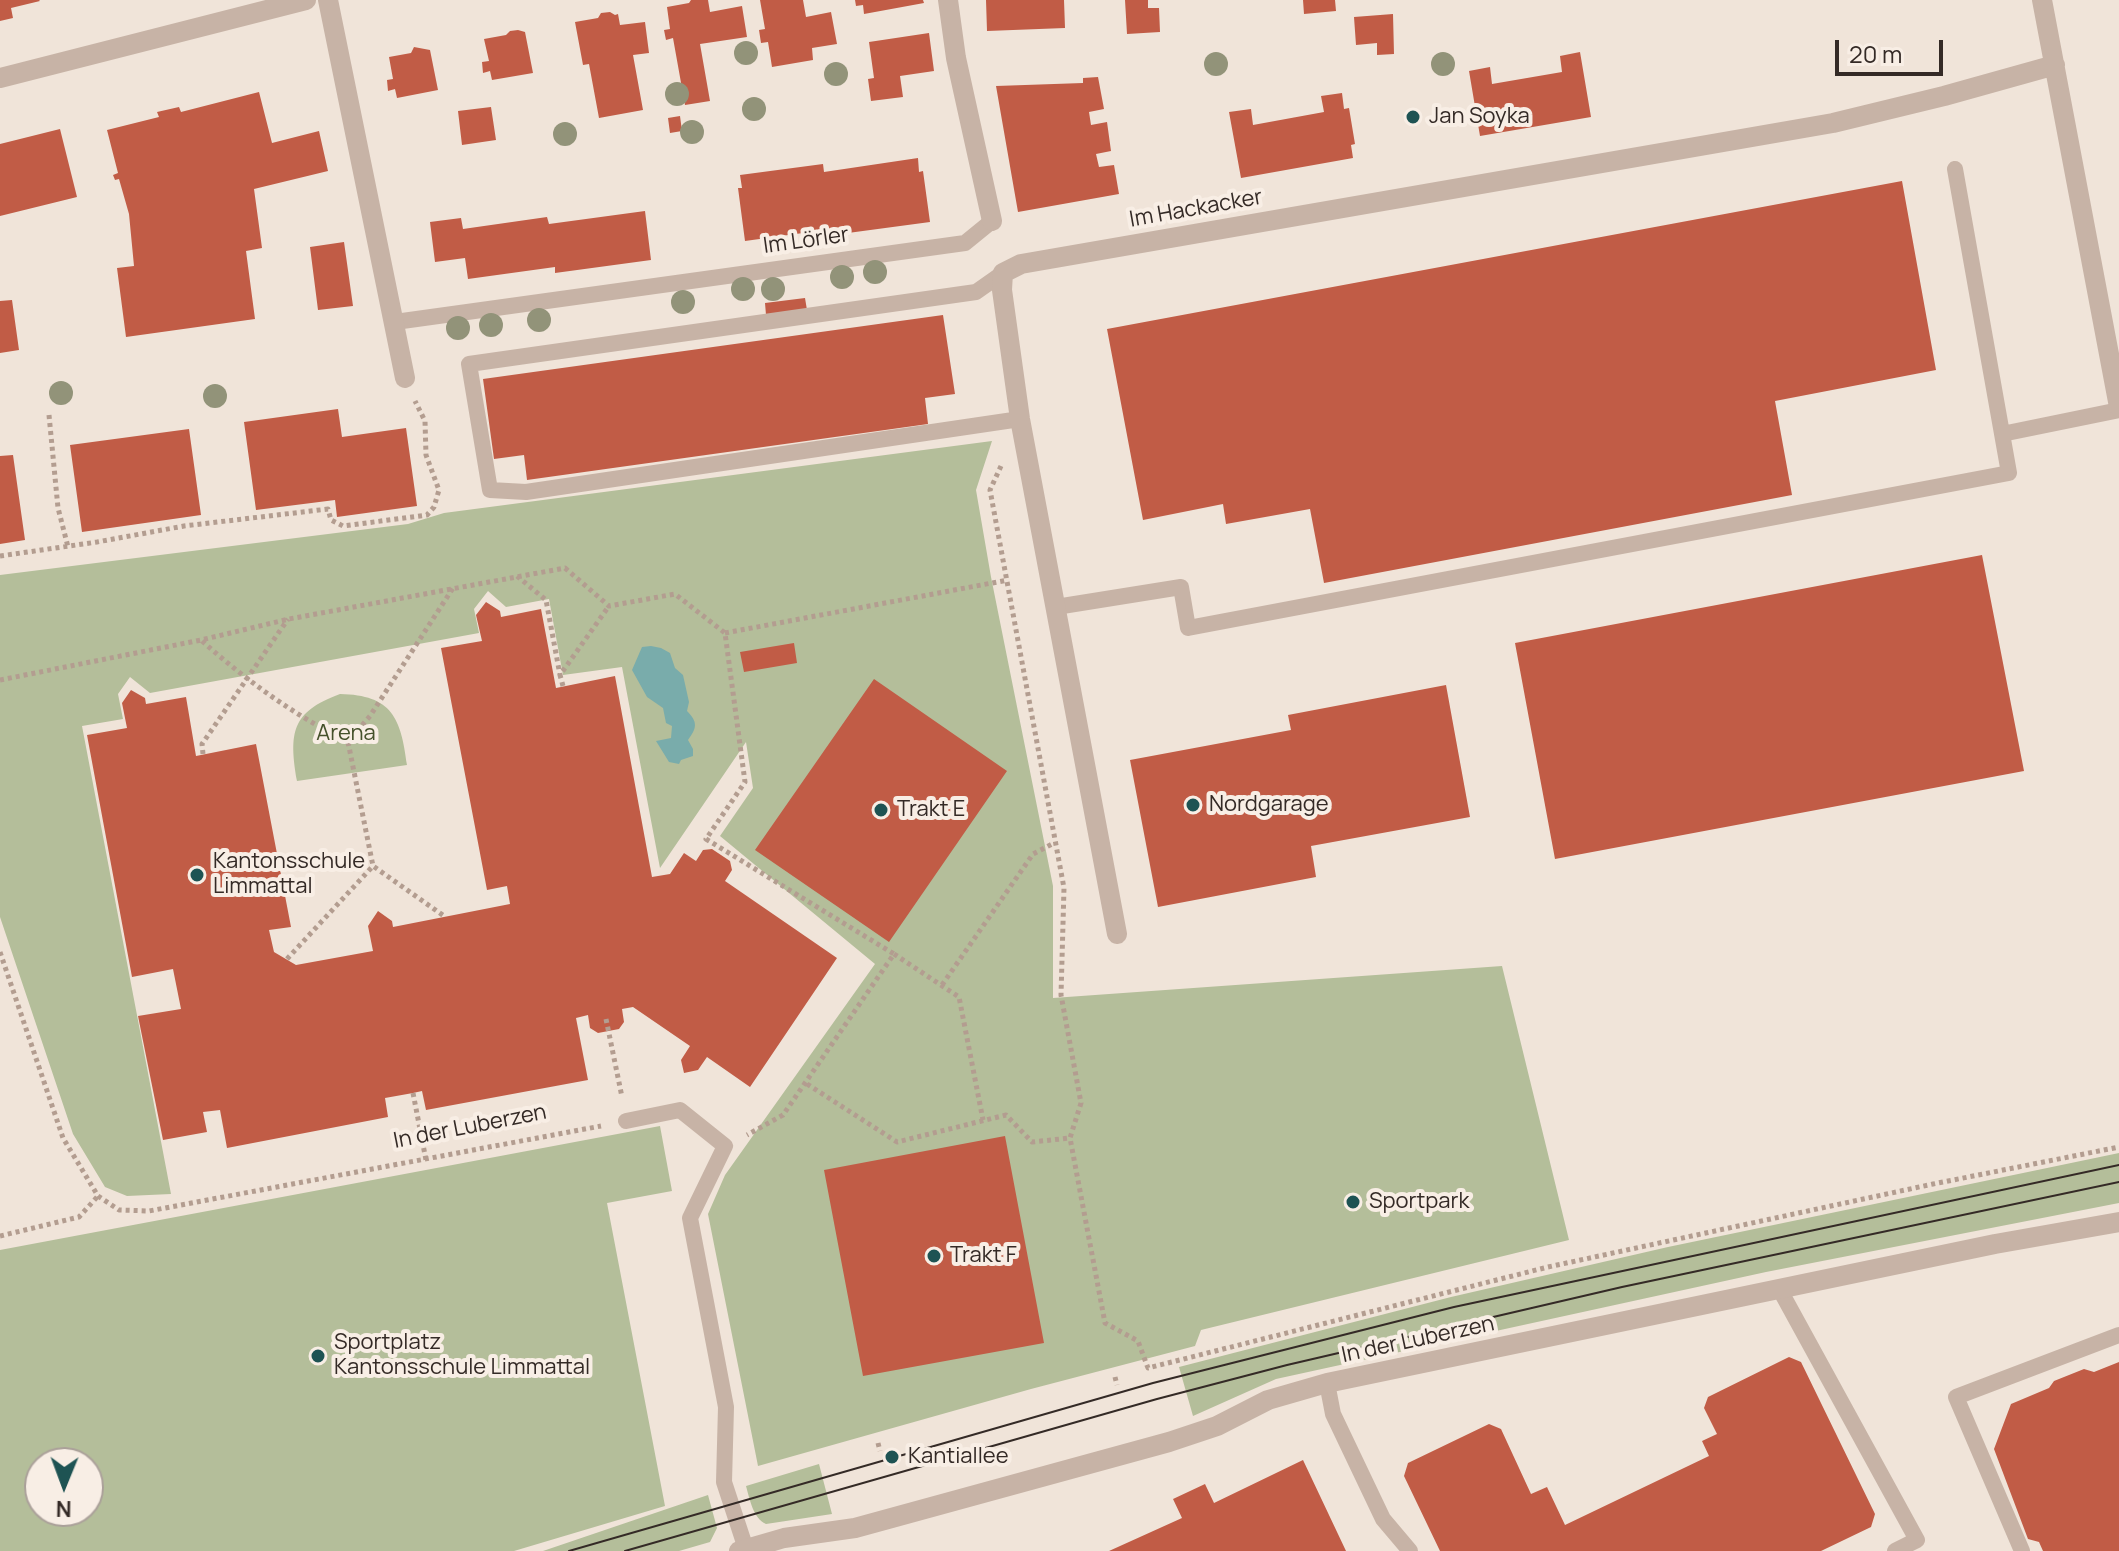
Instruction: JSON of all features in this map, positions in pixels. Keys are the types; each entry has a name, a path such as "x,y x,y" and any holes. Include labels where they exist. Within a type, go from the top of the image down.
{"street":[{"path":"0,78 306,0"},
{"path":"328,0 405,378"},
{"name":"Im Lörler","path":"948,0 956,58 992,221"},
{"path":"2042,0 2119,408"},
{"name":"Im Hackacker","path":"1003,273 1021,264 1833,123 2055,65"},
{"path":"1003,273 1002,290 1020,419 1117,934"},
{"name":"In der Luberzen","path":"742,1550 784,1538 855,1528 1169,1442 1217,1426 1268,1400 1327,1383 1995,1244 2119,1222"}],"lane":[{"path":"1056,607 1181,587 1188,628 2009,473 1955,169"},
{"name":"Im Lörler","path":"395,322 965,243 992,221"},
{"path":"1003,273 976,292 469,364 490,490 526,492 1020,419"},
{"path":"2002,434 2119,408"},
{"path":"626,1121 680,1110 725,1146 690,1218 726,1407 724,1482 742,1550"},
{"path":"1780,1290 1917,1540 1895,1551"},
{"path":"2022,1551 1956,1397 2119,1335"},
{"path":"1327,1383 1333,1414 1383,1519 1410,1551"}],"path":[{"path":"0,556 184,526 328,509 331,520 343,526 427,515 434,507 439,490 426,455 425,421 405,378"},
{"path":"49,415 58,508 68,547"},
{"path":"998,422 1004,460 990,490 1064,888 1061,995 1081,1103 1070,1138 1105,1323 1138,1341 1148,1368 1548,1267 2119,1147"},
{"path":"0,680 289,619 565,568 609,606"},
{"path":"516,575 546,600 563,686"},
{"path":"725,633 1008,580"},
{"path":"444,916 373,866 348,742 379,703 453,588"},
{"path":"560,675 609,606 675,594 725,633 745,782 706,839 726,855 894,954 959,997 983,1120"},
{"path":"203,754 202,744 289,619"},
{"path":"201,640 246,680 315,726 348,742"},
{"path":"942,985 1033,854 1054,843"},
{"path":"287,959 373,866"},
{"path":"0,952 63,1138 98,1196 79,1217 0,1236"},
{"path":"725,1146 783,1115 894,954"},
{"path":"606,1019 619,1083"},
{"path":"807,1083 897,1142 1006,1115 1032,1142 1070,1138"},
{"path":"413,1093 426,1160"},
{"name":"In der Luberzen","path":"98,1196 119,1210 149,1211 626,1121"},
{"path":"1115,1377 1117,1385"},
{"path":"878,1443 880,1451"}],"green space":[{"path":"992,441 976,490 1053,886 1053,998 1502,966 1569,1240 1201,1330 1195,1346 758,1466 708,1214 725,1175 875,964 720,836 753,788 746,742 660,868 622,667 563,675 549,599 506,607 488,591 474,609 479,633 150,693 130,677 118,694 123,719 82,726 171,1194 127,1196 105,1187 73,1134 0,917 0,575 408,524 444,513"},
{"name":"Arena","path":"340,694 372,699 391,712 401,734 407,765 297,781 293,750 297,726 311,708"},
{"name":"Sportplatz Kantonsschule Limmattal","path":"660,1126 672,1191 607,1203 665,1506 514,1551 0,1551 0,1250"},
{"path":"2119,1153 2119,1203 1766,1272 1276,1379 1193,1416 1179,1367 1451,1297 1668,1247"},
{"path":"819,1464 832,1514 766,1524 758,1518 746,1486"},
{"path":"708,1495 717,1528 710,1542 679,1551 543,1551"}],"water":[{"path":"651,646 670,653 675,668 683,675 689,702 687,711 695,722 688,740 693,756 681,760 679,764 669,762 656,741 671,738 672,726 666,723 663,708 647,697 632,670 642,647"}],"building":[{"path":"0,0 40,1 11,8 13,18 0,21"},
{"path":"691,0 708,0 710,12 742,6 747,37 700,44 710,101 685,105 673,38 666,40 664,30 670,29 667,7"},
{"path":"760,0 803,0 806,17 831,12 837,44 812,48 813,60 772,67 768,42 761,43 759,30 765,29"},
{"path":"855,0 923,0 924,3 864,14 863,5 856,6"},
{"path":"986,0 1064,0 1065,28 987,31"},
{"path":"1125,0 1148,0 1148,8 1159,8 1160,32 1127,34"},
{"path":"1303,0 1335,0 1336,11 1304,14"},
{"path":"601,13 618,14 620,25 645,22 649,53 633,55 643,110 599,118 589,64 583,65 575,22 598,18"},
{"path":"1393,14 1394,54 1377,55 1377,43 1356,45 1354,17"},
{"path":"518,30 525,32 533,73 492,80 490,71 483,73 482,62 489,61 484,39"},
{"path":"929,33 934,71 900,76 903,97 871,101 868,79 874,78 869,42"},
{"path":"414,47 430,50 438,90 397,98 395,89 388,91 387,80 393,79 389,57 411,53"},
{"path":"1580,52 1591,117 1480,136 1469,71 1490,67 1492,84 1562,72 1560,56"},
{"path":"1098,77 1104,109 1089,112 1091,125 1107,122 1111,151 1096,154 1099,167 1114,165 1119,194 1018,212 996,86 1083,83 1083,78"},
{"path":"259,92 272,143 319,131 328,171 254,189 262,248 246,251 255,319 126,337 117,268 134,266 129,214 119,179 115,180 113,175 118,173 107,130 159,117 157,112 179,107 181,112"},
{"path":"1342,93 1344,109 1349,108 1355,144 1351,145 1353,158 1241,178 1229,112 1251,109 1253,125 1324,112 1321,96"},
{"path":"491,107 496,140 462,145 458,111"},
{"path":"680,116 682,131 670,133 668,118"},
{"path":"60,129 77,197 0,216 0,144"},
{"path":"918,158 919,172 923,171 930,222 833,235 832,229 745,241 738,188 742,188 740,175 823,164 824,172"},
{"path":"1902,181 1936,370 1775,401 1792,495 1324,583 1310,509 1226,524 1223,504 1143,520 1107,329"},
{"path":"645,211 651,260 555,273 555,267 468,279 465,258 435,262 430,222 461,218 463,229 547,217 549,224"},
{"path":"344,242 353,306 318,310 310,247"},
{"path":"805,298 807,310 766,315 765,303"},
{"path":"12,300 19,350 0,353 0,301"},
{"path":"943,315 955,394 925,398 928,424 527,480 524,455 494,459 483,379"},
{"path":"338,409 342,437 406,428 417,506 337,517 335,500 256,510 244,422"},
{"path":"189,429 201,515 82,532 70,445"},
{"path":"13,455 25,540 0,544 0,456"},
{"path":"1982,555 2024,771 1555,859 1515,643"},
{"name":"Kantonsschule Limmattal","path":"486,602 500,611 501,617 541,609 556,688 615,676 652,877 670,874 684,853 696,861 703,850 712,849 730,861 732,870 725,881 837,958 750,1087 707,1057 698,1070 684,1073 681,1060 690,1046 633,1007 622,1009 624,1022 619,1029 598,1033 590,1028 588,1015 576,1018 588,1080 426,1110 422,1091 385,1098 388,1117 227,1148 220,1110 203,1112 207,1132 163,1140 138,1016 181,1009 173,969 132,977 87,735 127,728 122,703 131,690 145,698 146,704 186,697 196,756 256,744 291,927 269,930 274,952 296,965 373,951 368,926 378,911 392,921 393,927 510,904 507,886 487,890 441,648 482,641 476,615"},
{"path":"794,643 797,663 744,672 740,652"},
{"name":"Trakt E","path":"874,679 1007,771 889,942 755,850"},
{"path":"1446,685 1470,817 1311,846 1316,877 1158,907 1130,760 1291,730 1288,715"},
{"name":"Trakt F","path":"1005,1136 1044,1343 863,1376 824,1170"},
{"path":"1789,1357 1801,1362 1875,1514 1871,1527 1821,1551 1440,1551 1404,1476 1408,1463 1489,1424 1501,1429 1531,1494 1547,1487 1565,1525 1709,1456 1702,1441 1717,1434 1704,1408 1708,1397"},
{"path":"2119,1362 2119,1551 2043,1551 2039,1542 2028,1539 1994,1449 2011,1404 2084,1369 2094,1372"},
{"path":"1303,1460 1346,1551 1109,1551 1182,1518 1173,1499 1205,1484 1214,1503"}],"tram line":[{"path":"569,1551 1153,1383 1454,1307 2119,1165"},
{"path":"625,1551 1157,1399 1287,1365 1622,1287 2119,1182"}],"place":[{"name":"Jan Soyka","path":"1413,117"},
{"name":"Nordgarage","path":"1193,805"},
{"name":"Trakt E","path":"881,810"},
{"name":"Kantonsschule Limmattal","path":"197,875"},
{"name":"Sportpark","path":"1353,1202"},
{"name":"Trakt F","path":"934,1256"},
{"name":"Sportplatz Kantonsschule Limmattal","path":"318,1356"},
{"name":"Kantiallee","path":"892,1457"}]}
